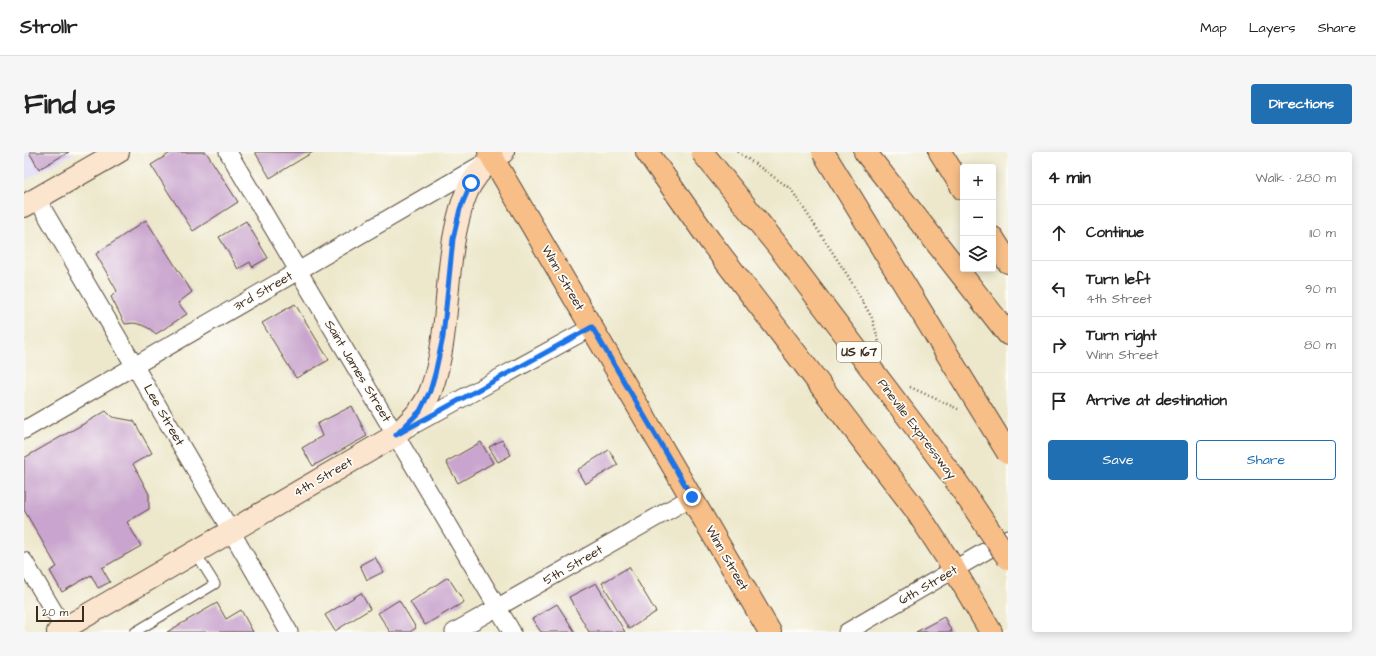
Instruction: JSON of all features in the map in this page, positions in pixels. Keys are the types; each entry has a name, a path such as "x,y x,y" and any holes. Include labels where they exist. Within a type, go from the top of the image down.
{"main road":[{"path":"30,203 118,152"},
{"path":"647,152 710,241 915,510 954,569 992,632"},
{"name":"Pineville Expressway","path":"702,152 781,250 949,471 1008,558"},
{"path":"823,152 1008,453"},
{"path":"865,152 1008,334"},
{"path":"940,152 960,185"},
{"path":"396,435 420,411 430,391 441,349 453,239 460,209 471,183 495,154"},
{"name":"Winn Street","path":"495,154 592,327 770,632"},
{"path":"996,243 1008,262"},
{"name":"4th Street","path":"62,631 396,435"}],"street":[{"name":"Saint James Street","path":"228,152 512,632"},
{"name":"3rd Street","path":"24,430 298,271 495,154"},
{"name":"Lee Street","path":"30,203 135,366 232,531 289,632"},
{"name":"4th Street","path":"396,435 592,327"},
{"name":"5th Street","path":"454,632 692,497"},
{"name":"6th Street","path":"847,632 1008,538"},
{"path":"24,561 62,631"}],"lane":[{"path":"135,632 215,584 195,552"}],"path":[{"path":"738,152 791,189 848,276 872,318 882,350"},
{"path":"906,386 959,409"}],"shaded area":[{"path":"24,152 76,152 24,181"}],"building":[{"path":"29,152 69,152 39,169"},
{"path":"172,152 206,152 238,202 193,231 151,165"},
{"path":"255,152 313,152 270,178"},
{"path":"146,220 192,292 178,303 187,314 156,334 142,325 134,323 125,324 111,297 117,291 96,254"},
{"path":"246,221 268,258 252,267 250,262 238,269 219,237"},
{"path":"295,304 329,360 296,378 262,323"},
{"path":"352,406 367,436 313,466 302,448 322,436 317,424"},
{"path":"106,411 112,417 134,421 152,453 133,464 149,494 149,509 127,522 141,546 102,568 110,582 98,588 91,575 62,592 50,571 57,567 24,510 24,458"},
{"path":"502,440 511,455 498,462 489,447"},
{"path":"481,442 493,463 458,483 446,462"},
{"path":"609,450 618,465 585,484 577,470"},
{"path":"375,557 383,572 367,580 360,565"},
{"path":"629,567 656,612 629,629 602,583"},
{"path":"448,577 464,602 425,625 410,602"},
{"path":"596,583 625,632 589,632 569,597"},
{"path":"361,593 370,609 335,631 325,615"},
{"path":"399,600 416,628 410,632 390,632 378,613"},
{"path":"217,603 226,619 241,610 253,632 167,632"},
{"path":"557,604 575,632 541,632 532,619"},
{"path":"944,617 952,632 916,632"}],"route":[{"path":"471,183 460,209 453,239 443,337 440,355 430,391 420,411 396,435 592,327 692,497"}]}
